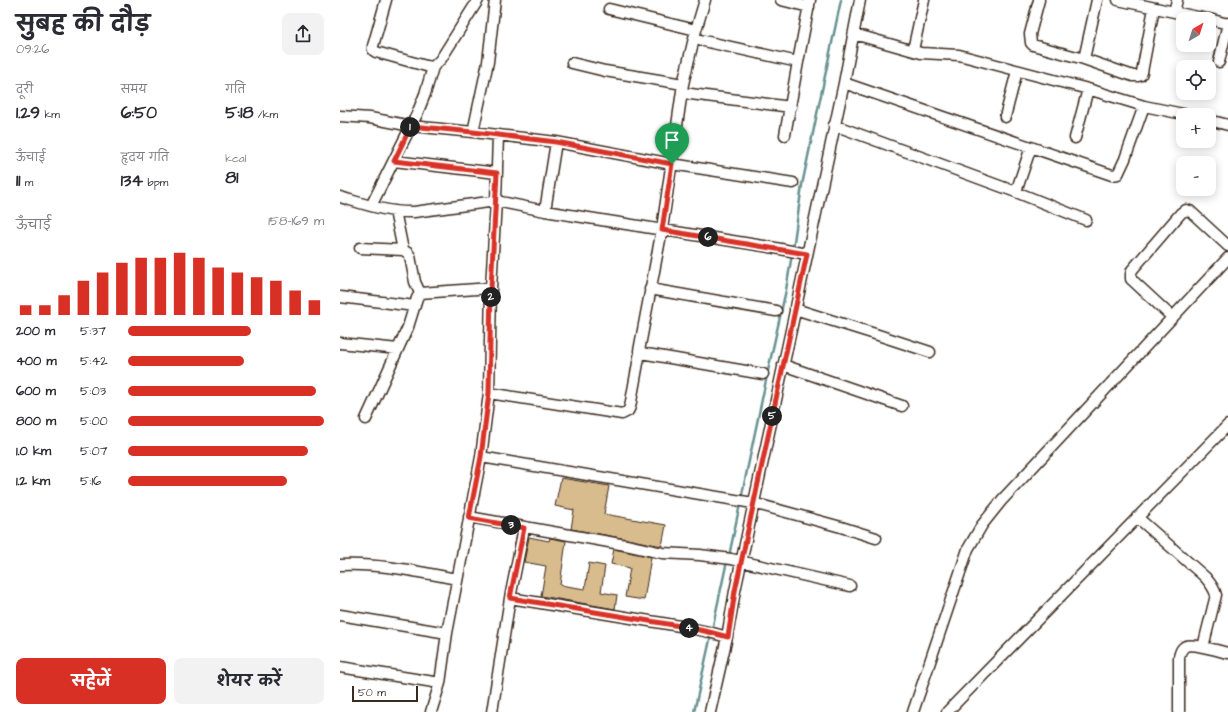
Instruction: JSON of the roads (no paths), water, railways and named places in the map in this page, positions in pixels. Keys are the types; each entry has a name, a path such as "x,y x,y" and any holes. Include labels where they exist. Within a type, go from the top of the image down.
{"street":[{"path":"386,0 373,50 432,67"},
{"path":"372,206 422,103 432,67 441,59 478,0"},
{"path":"473,132 488,62 495,0"},
{"path":"489,393 622,414 628,411 640,352 638,348 662,230 683,88 695,34 705,0"},
{"path":"781,0 809,4 785,135"},
{"path":"710,712 718,634 735,591 736,560 746,502 783,365 795,309 803,253 844,83 860,0"},
{"path":"913,50 924,0"},
{"path":"1039,0 1030,34 1031,43 1033,45 1084,59 1133,76 1141,75 1154,8"},
{"path":"1084,59 1097,0"},
{"path":"1118,0 1174,12 1177,0"},
{"path":"609,9 798,62"},
{"path":"1216,21 1228,23 1219,62"},
{"path":"854,34 929,54 943,53 959,55 1088,89 1144,106 1176,113"},
{"path":"572,63 683,88 791,107"},
{"path":"1005,117 1017,71"},
{"path":"844,83 1112,175 1118,174 1125,159 1144,106"},
{"path":"1075,138 1088,89"},
{"path":"340,116 370,118 411,126 556,142 672,164 793,183"},
{"path":"1216,122 1228,125"},
{"path":"834,125 1016,192 1086,220"},
{"path":"431,712 440,683 447,633 481,457 489,393 491,288 498,135"},
{"path":"545,211 556,142"},
{"path":"1016,192 1031,146"},
{"path":"394,161 497,173"},
{"path":"340,197 395,211 414,212 496,201 545,211 803,253"},
{"path":"1172,318 1131,279 1132,270 1181,213 1186,210 1190,211 1228,246"},
{"path":"395,211 403,250"},
{"path":"360,248 403,250 408,253 410,256 415,282 420,294"},
{"path":"913,712 973,538 1002,500 1228,258"},
{"path":"420,294 491,288"},
{"path":"650,288 776,311"},
{"path":"366,419 408,327 417,298 420,294"},
{"path":"340,297 415,306"},
{"path":"795,309 930,352"},
{"path":"340,343 398,349"},
{"path":"640,352 763,374"},
{"path":"783,365 902,406"},
{"path":"947,712 1228,425"},
{"path":"481,457 746,502 841,527 876,538"},
{"path":"1137,517 1205,577 1214,589 1216,595 1203,647"},
{"path":"469,518 626,545 662,553 700,555 736,560 850,586"},
{"path":"492,712 510,598 524,528"},
{"path":"340,565 353,564 382,566 457,579"},
{"path":"510,598 629,617 718,634"},
{"path":"340,615 447,633"},
{"path":"1179,712 1180,651 1186,646 1203,647 1228,653"},
{"path":"340,667 440,683"}],"waterway":[{"path":"793,249 802,185 841,0"},
{"path":"741,499 786,290 792,254"},
{"path":"729,556 740,504"},
{"path":"712,630 727,561"},
{"path":"694,712 711,635"}]}
